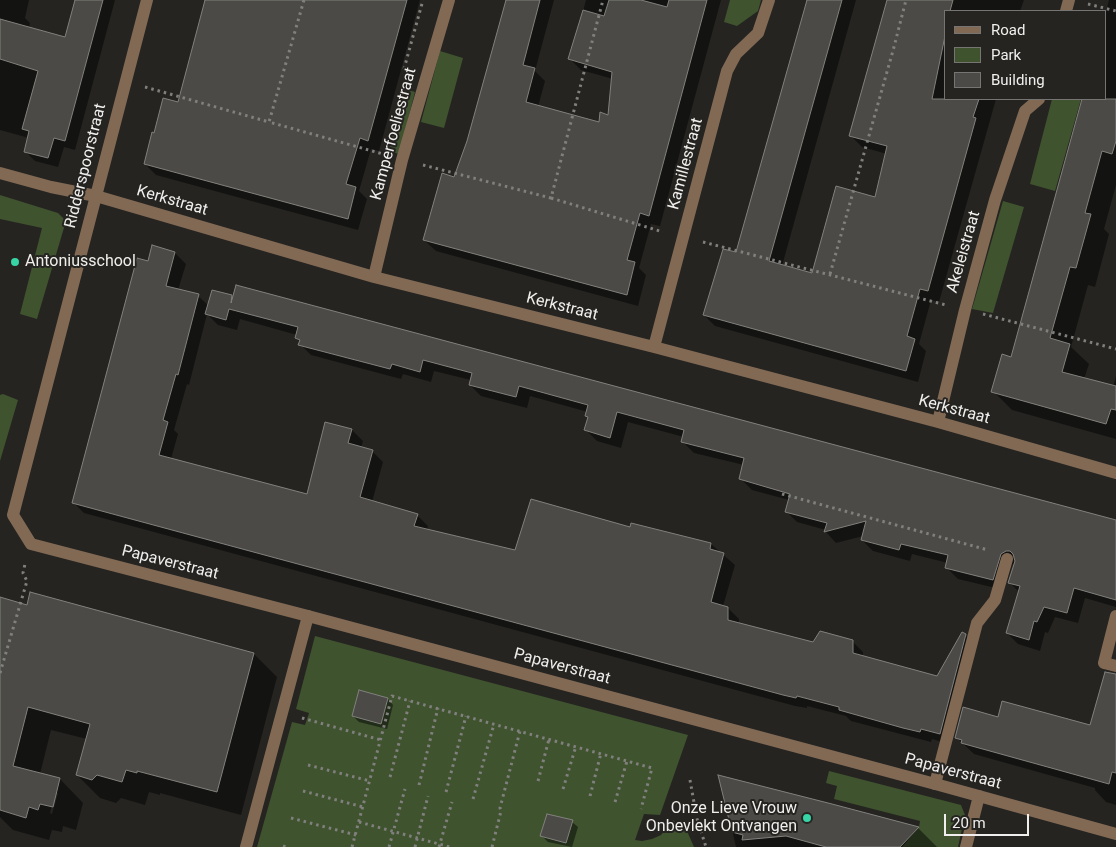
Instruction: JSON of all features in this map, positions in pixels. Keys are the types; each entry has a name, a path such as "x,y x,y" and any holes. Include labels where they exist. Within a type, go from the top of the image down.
{"street":[{"name":"Ridderspoorstraat","path":"31,544 13,515 147,0"},
{"name":"Kamperfoeliestraat","path":"374,277 402,160 449,0"},
{"name":"Kamillestraat","path":"654,347 728,71 736,54 758,33 769,0"},
{"name":"Akeleistraat","path":"938,422 965,310 995,200 1024,111 1038,100"},
{"name":"Kerkstraat","path":"0,173 51,187 96,196 374,277 654,347 938,422 1116,473"},
{"name":"Papaverstraat","path":"31,544 308,616 1116,834"},
{"path":"935,784 977,623 995,600 1007,559"},
{"path":"246,847 308,616"},
{"path":"1116,616 1104,663 1116,666"},
{"path":"966,847 979,796"}],"path":[{"path":"269,122 304,0"},
{"path":"551,198 603,0"},
{"path":"830,274 906,0"},
{"path":"1085,3 1116,11"},
{"path":"125,82 402,160 551,198 683,238 830,274 1116,349"},
{"path":"782,494 1008,555 1007,559"},
{"path":"0,673 27,581 23,573 31,544"},
{"path":"352,847 392,696 652,768 641,808"},
{"path":"390,777 410,701"},
{"path":"419,785 438,708"},
{"path":"282,712 381,740"},
{"path":"446,792 466,716"},
{"path":"473,799 494,724"},
{"path":"492,847 520,731"},
{"path":"538,781 549,739"},
{"path":"563,789 576,746"},
{"path":"590,796 601,753"},
{"path":"615,802 627,761"},
{"path":"308,765 370,781"},
{"path":"690,780 697,819 706,847"},
{"path":"390,847 404,789"},
{"path":"303,791 363,807"},
{"path":"415,847 428,796"},
{"path":"440,846 452,802"},
{"path":"291,818 356,835"},
{"path":"359,822 440,846 450,847"}],"green space":[{"path":"730,0 761,0 758,11 737,26 724,22"},
{"path":"440,51 463,58 444,128 421,122"},
{"path":"402,88 415,92 399,154 385,150"},
{"path":"1052,100 1081,100 1055,191 1030,184"},
{"path":"0,195 58,213 66,221 37,319 20,314 42,228 0,219"},
{"path":"1003,201 1024,207 993,313 972,309"},
{"path":"3,394 18,400 0,461 0,395"},
{"path":"315,636 688,735 660,815 644,814 635,840 642,841 661,835 673,820 687,831 694,847 257,847 292,722 305,725 309,713 296,709"},
{"path":"829,771 961,805 965,815 958,847 902,847 919,827 920,821 834,799 837,786 826,783"}],"building":[{"path":"75,0 103,0 65,141 54,138 48,158 24,152 29,131 22,129 38,71 0,59 0,19 65,37"},
{"path":"205,0 407,0 368,141 360,138 346,184 356,187 348,219 144,164 163,98 178,102"},
{"path":"506,0 540,0 523,65 535,68 526,102 599,122 600,112 608,115 612,72 568,59 583,10 604,16 609,0 641,0 667,7 669,0 707,0 649,216 640,213 627,260 635,262 627,295 423,240 442,173 454,177 467,141"},
{"path":"807,0 842,0 769,261 812,273 836,186 875,197 887,146 849,136 887,0 953,0 950,10 944,10 944,41 932,99 979,100 973,117 976,118 928,291 920,289 907,336 915,339 906,371 703,315 723,249 736,252"},
{"path":"1116,99 1116,141 1112,154 1102,151 1085,213 1091,214 1076,268 1070,267 1050,338 1070,344 1062,372 1116,386 1116,410 1111,409 1106,424 991,392 1002,354 1011,357 1082,100"},
{"path":"152,245 175,252 166,286 199,294 178,375 176,374 163,420 168,422 159,455 307,494 325,422 352,429 348,443 373,450 360,497 418,514 414,526 515,550 531,499 630,527 631,523 711,543 710,549 724,553 711,602 728,607 728,620 813,642 820,631 853,640 853,653 937,676 962,632 966,634 940,734 921,729 920,732 903,728 839,710 839,707 797,696 796,698 783,695 72,503 137,258 148,261"},
{"path":"236,285 1116,520 1116,600 1074,588 1067,613 1044,607 1037,622 1034,621 1029,640 1006,633 1020,586 1008,583 1015,561 1010,551 1001,554 993,580 945,568 948,555 901,544 899,550 861,540 866,521 824,532 827,523 785,512 790,494 739,479 744,458 681,442 684,430 617,412 610,438 584,430 588,417 585,416 588,405 519,386 516,397 469,385 472,373 423,360 420,372 392,364 390,369 298,345 300,340 295,338 298,327 229,309 226,320 205,314 212,290 232,295 231,303"},
{"path":"30,592 254,653 217,792 137,771 137,773 126,770 122,782 97,775 92,780 76,775 90,724 28,707 13,766 60,778 53,807 40,804 38,810 29,807 26,818 0,810 0,597 27,605"},
{"path":"1105,672 1116,674 1116,773 1112,772 1109,784 961,743 962,740 955,738 963,707 998,717 1002,701 1090,725"},
{"path":"359,690 388,698 381,724 352,716"},
{"name":"Onze Lieve Vrouw Onbevlekt Ontvangen","path":"718,775 919,827 900,847 826,847 786,836 742,840 743,835 732,832"},
{"path":"547,814 573,820 566,843 540,836"}],"place":[{"name":"Antoniusschool","path":"15,262"},
{"name":"Onze Lieve Vrouw Onbevlekt Ontvangen","path":"807,818"}]}
